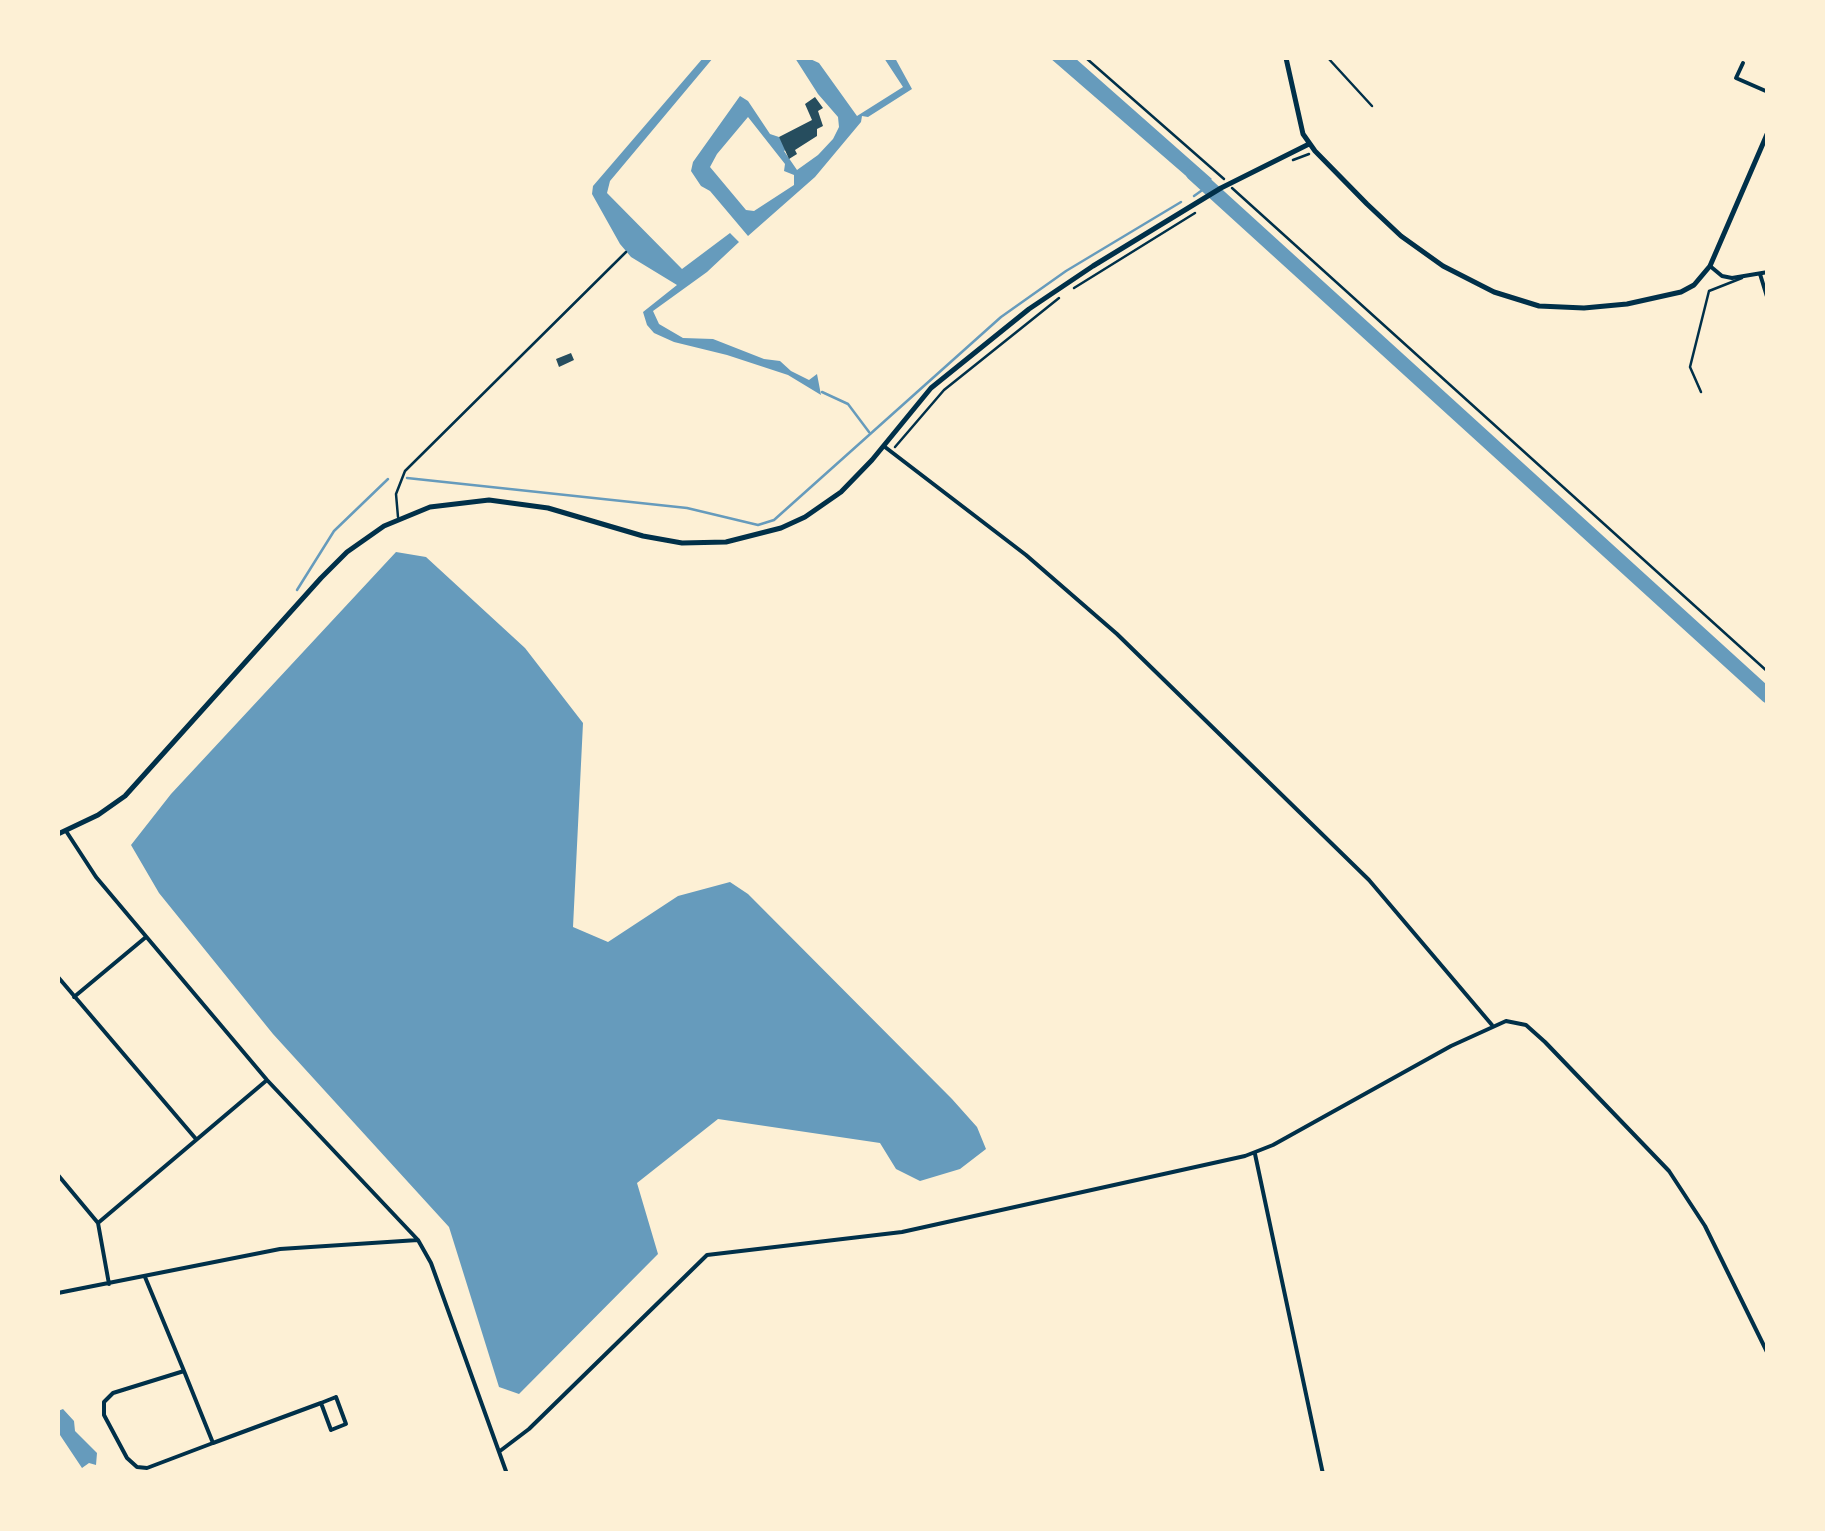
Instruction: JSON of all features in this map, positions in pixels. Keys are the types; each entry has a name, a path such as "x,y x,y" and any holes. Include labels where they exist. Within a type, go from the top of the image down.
{"street":[{"path":"1286,58 1300,127 1309,144 1366,204 1421,250 1481,286 1539,306 1584,308 1627,304 1688,289 1710,266 1768,132"},
{"path":"1743,63 1736,78 1768,92"},
{"path":"58,834 98,816 125,796 336,562 398,519 452,502 507,500 682,543 726,542 768,533 805,517 841,492 932,388 1013,320 1093,266 1202,204 1221,188 1309,144"},
{"path":"1710,266 1722,276 1743,278 1768,272"},
{"path":"1760,274 1768,300"},
{"path":"884,446 1026,555 1117,634 1369,880 1492,1025"},
{"path":"66,831 85,863 267,1080 418,1240 431,1264 507,1474"},
{"path":"74,997 146,937"},
{"path":"58,977 196,1139"},
{"path":"500,1451 529,1430 707,1256 902,1232 1255,1154 1492,1025 1506,1021 1526,1025 1545,1042 1670,1172 1705,1226 1768,1354"},
{"path":"98,1223 267,1080"},
{"path":"1255,1154 1322,1474"},
{"path":"58,1176 98,1223 109,1284"},
{"path":"58,1294 293,1247 418,1240"},
{"path":"146,1277 213,1442"},
{"path":"184,1371 113,1392 104,1402 104,1415 127,1458 140,1468 150,1468 213,1442 321,1403 336,1398 346,1424 331,1430 321,1403"}],"lane":[{"path":"1328,58 1372,106"},
{"path":"398,519 396,494 405,471 626,252"},
{"path":"1701,392 1690,368 1709,291 1743,278"}],"path":[{"path":"1086,58 1768,672"},
{"path":"891,452 944,390 1020,327 1202,204"}],"water":[{"path":"703,58 713,58 610,181 607,193 682,269 730,233 739,242 707,272 653,311 659,324 683,338 713,339 764,359 780,361 809,380 817,374 821,395 788,375 654,333 643,312 677,285 631,257 592,194 593,186"},
{"path":"795,58 819,63 857,116 903,87 884,58 895,58 912,89 868,117 862,116 815,177 748,236 710,191 701,186 691,171 693,162 740,96 748,101 770,134 779,137 797,170 818,155 839,127 838,117","holes":["748,117 785,164 784,171 794,175 794,185 754,211 746,210 710,167"]},
{"path":"1050,58 1075,58 1212,179 1200,188"},
{"path":"396,552 426,557 525,648 583,723 573,927 608,942 678,896 730,882 748,894 952,1099 977,1127 986,1149 960,1169 920,1181 896,1169 880,1143 718,1119 637,1183 658,1254 519,1394 499,1387 449,1227 273,1034 159,893 131,845 171,794"},
{"path":"63,1409 74,1421 75,1431 97,1453 96,1465 89,1463 82,1468 58,1432 58,1411"}],"building":[{"path":"815,97 823,108 818,111 823,126 789,159 779,137 812,120 805,104"},
{"path":"571,353 574,360 559,367 556,359"}],"waterway":[{"path":"1193,173 1768,696"},
{"path":"1194,196 1208,186"},
{"path":"407,478 687,508 758,525 774,520 1001,317 1066,271 1181,202"},
{"path":"822,392 848,404 869,432"},
{"path":"297,590 334,531 388,479"}]}
